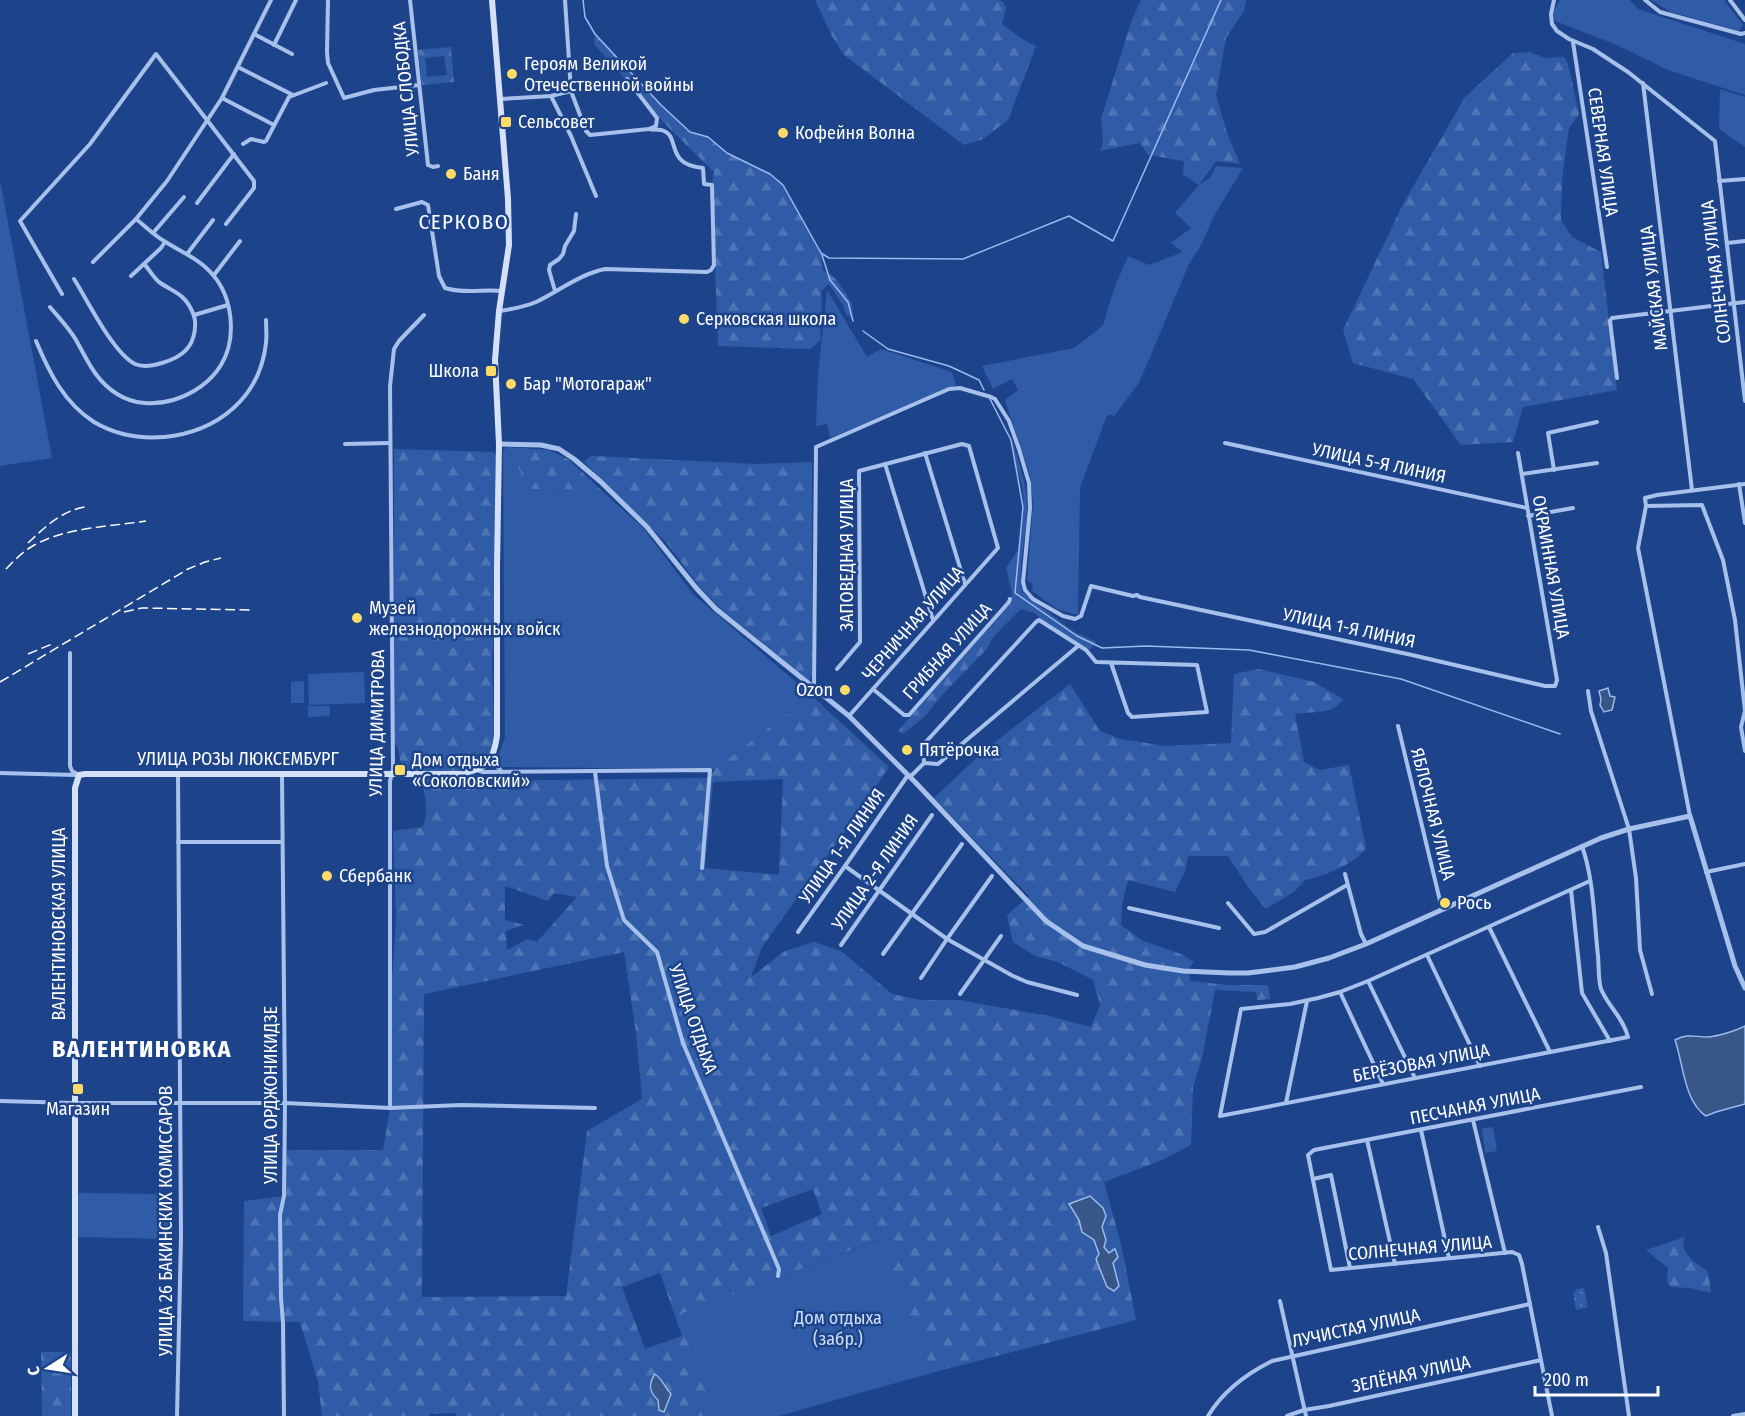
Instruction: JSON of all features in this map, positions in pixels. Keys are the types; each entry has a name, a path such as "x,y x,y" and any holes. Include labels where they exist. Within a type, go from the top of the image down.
{"main road":[{"path":"477,770 492,760 497,736 500,444 495,362 499,311 509,246 508,199 492,0"},
{"name":"УЛИЦА РОЗЫ ЛЮКСЕМБУРГ","path":"79,775 460,774 477,770"},
{"name":"ВАЛЕНТИНОВСКАЯ УЛИЦА","path":"75,1416 75,788 79,775"}],"street":[{"path":"93,262 135,219 167,181 222,98 271,0"},
{"path":"274,45 296,0"},
{"path":"328,0 328,63 344,98 374,90 419,85"},
{"name":"УЛИЦА СЛОБОДКА","path":"410,0 428,165 438,166"},
{"path":"499,311 537,302 555,291 605,269 707,272 714,265 712,185 704,184 703,168 690,167 676,154 670,136 665,130 649,129 591,135 586,131 571,91 565,0"},
{"path":"1554,0 1551,14 1552,24 1557,30 1573,41 1593,49 1642,83"},
{"path":"1645,0 1660,12 1745,33"},
{"path":"1730,0 1745,20"},
{"path":"254,34 292,54"},
{"name":"СЕВЕРНАЯ УЛИЦА","path":"1573,41 1607,267"},
{"path":"62,294 20,221 90,144 156,54 234,154 254,184 254,188 226,224"},
{"path":"238,67 294,95"},
{"path":"627,79 657,118 656,126 649,129"},
{"path":"243,144 252,138 264,142 289,97 326,83"},
{"name":"СОЛНЕЧНАЯ УЛИЦА","path":"1642,83 1715,141 1743,362 1745,401"},
{"name":"МАЙСКАЯ УЛИЦА","path":"1642,83 1692,490"},
{"path":"500,99 551,96 571,91"},
{"path":"551,96 571,136 596,196"},
{"path":"222,98 274,124"},
{"path":"197,203 234,154"},
{"path":"1719,182 1745,179"},
{"path":"153,233 184,197"},
{"path":"396,209 422,202 428,205 439,276 445,288 458,292 486,289 503,291"},
{"path":"555,291 549,270 550,265 563,254 574,231 576,214"},
{"path":"50,307 75,338 95,375 117,394 132,400 153,404 185,396 197,389 221,365 230,342 231,323 228,305 214,275 201,263 165,242 135,219"},
{"path":"187,254 213,220"},
{"path":"214,275 240,241"},
{"path":"1727,243 1745,241"},
{"path":"131,276 165,242"},
{"path":"74,279 116,349 136,365 152,366 172,359 187,350 194,336 194,315 181,294 159,282 144,264"},
{"path":"1617,378 1610,319 1745,302"},
{"path":"194,315 228,305"},
{"name":"УЛИЦА ДИМИТРОВА","path":"390,1108 389,817 390,781 393,774 390,386 394,349 399,340 424,315"},
{"path":"36,341 50,374 61,390 74,406 93,421 112,432 137,438 182,435 203,428 222,417 239,403 253,384 262,364 267,342 266,320"},
{"name":"УЛИЦА 1-Я ЛИНИЯ","path":"814,687 816,447 952,388 960,388 995,399 1009,421 1026,472 1030,492 1023,582 1025,590 1033,599 1063,616 1075,619 1081,616 1091,586 1545,686 1555,686"},
{"path":"1554,470 1548,433 1597,423"},
{"path":"345,444 390,443"},
{"name":"УЛИЦА 5-Я ЛИНИЯ","path":"1225,443 1527,508"},
{"path":"500,444 541,445 559,449 601,482 647,527 716,609 849,716 1046,921 1083,946 1144,965 1183,971 1239,973 1303,965 1366,944 1601,838 1629,829 1690,816"},
{"name":"ЗАПОВЕДНАЯ УЛИЦА","path":"837,669 860,642 859,471 962,444 969,446 998,548"},
{"path":"925,453 965,585"},
{"name":"ОКРАИННАЯ УЛИЦА","path":"1518,453 1557,680 1555,686"},
{"path":"1522,474 1597,463"},
{"path":"885,464 934,621"},
{"path":"1739,484 1745,524"},
{"path":"1745,484 1645,498 1646,506 1638,548 1690,816 1735,966 1745,988"},
{"path":"1646,506 1702,505 1723,560 1735,620 1745,711 1741,727 1745,751"},
{"path":"1528,516 1573,507"},
{"name":"ЧЕРНИЧНАЯ УЛИЦА","path":"849,716 998,548"},
{"name":"ГРИБНАЯ УЛИЦА","path":"873,690 904,715 909,715 1010,599"},
{"path":"1078,646 938,764 924,763 923,745 1039,620 1086,650 1096,662 1197,665 1207,712 1132,717 1128,714 1111,663"},
{"name":"ВАЛЕНТИНОВСКАЯ УЛИЦА","path":"70,653 70,766 72,771 79,775"},
{"path":"1588,692 1629,829 1636,878 1640,950 1652,994"},
{"name":"ЯБЛОЧНАЯ УЛИЦА","path":"1398,726 1442,909"},
{"path":"492,760 502,772"},
{"name":"УЛИЦА 1-Я ЛИНИЯ","path":"798,932 909,776 924,763"},
{"path":"477,770 483,772 710,770 702,868"},
{"name":"УЛИЦА ОТДЫХА","path":"595,772 607,867 624,920 657,952 683,1043 779,1269 778,1276"},
{"name":"УЛИЦА РОЗЫ ЛЮКСЕМБУРГ","path":"0,773 79,775"},
{"name":"УЛИЦА 26 БАКИНСКИХ КОМИССАРОВ","path":"177,1416 181,1237 178,774"},
{"name":"УЛИЦА ОРДЖОНИКИДЗЕ","path":"282,774 285,1103 284,1197 280,1215 284,1416"},
{"name":"УЛИЦА 2-Я ЛИНИЯ","path":"841,945 932,815"},
{"path":"178,842 282,842"},
{"path":"884,954 962,844"},
{"path":"1286,1103 1307,1001 1368,981 1590,881 1588,863 1582,846"},
{"path":"1706,872 1745,864"},
{"path":"845,866 947,939 1027,982 1077,995"},
{"path":"1345,874 1361,934 1366,944"},
{"path":"921,978 992,876"},
{"name":"БЕРЁЗОВАЯ УЛИЦА","path":"1307,1001 1243,1008 1240,1013 1220,1116 1628,1037 1626,1028 1601,988 1590,881"},
{"path":"1228,903 1254,934 1265,932 1347,885"},
{"path":"1571,890 1582,993 1610,1041"},
{"path":"1129,908 1219,928"},
{"path":"1489,927 1550,1052"},
{"path":"960,994 1001,936"},
{"path":"1426,955 1480,1066"},
{"path":"1368,981 1415,1078"},
{"path":"1340,992 1383,1084"},
{"name":"ПЕСЧАНАЯ УЛИЦА","path":"1314,1150 1641,1088"},
{"path":"0,1101 285,1103 390,1108 461,1105 595,1108"},
{"path":"1473,1120 1505,1253"},
{"path":"1421,1130 1449,1258"},
{"path":"1367,1140 1395,1264"},
{"name":"СОЛНЕЧНАЯ УЛИЦА","path":"1314,1150 1308,1155 1331,1270 1512,1252 1519,1255 1530,1304"},
{"path":"1313,1179 1331,1175 1350,1268"},
{"path":"1598,1227 1606,1253 1629,1416"},
{"path":"1280,1301 1306,1416"},
{"path":"1530,1304 1552,1416"},
{"name":"ЛУЧИСТАЯ УЛИЦА","path":"1208,1416 1221,1397 1248,1374 1272,1361 1530,1304"},
{"name":"ЗЕЛЁНАЯ УЛИЦА","path":"1287,1416 1304,1410 1541,1360"},
{"path":"1733,1416 1745,1414"}],"green space":[{"path":"815,0 999,0 1003,2 1006,7 1002,24 1036,46 1008,120 983,139 964,145 844,55"},
{"path":"1141,0 1246,0 1244,11 1226,38 1216,95 1227,133 1240,164 1216,161 1199,185 1183,174 1184,161 1148,155 1140,143 1100,151 1103,142 1101,119 1131,22"},
{"path":"1560,0 1630,0 1638,9 1745,44 1745,95 1668,70 1617,45 1555,21 1553,12"},
{"path":"1651,0 1724,0 1743,25 1739,31 1671,12"},
{"path":"595,34 661,105 690,132 708,137 727,153 770,174 783,185 821,253 823,270 835,278 852,303 853,317 847,316 843,305 829,284 821,291 821,340 810,349 718,346 712,185 714,172 666,125 594,44"},
{"path":"451,47 454,82 422,85 418,50","holes":["444,56 447,75 427,77 425,58"]},
{"path":"1530,52 1544,58 1564,57 1568,64 1579,114 1569,128 1562,179 1561,220 1572,237 1601,252 1617,390 1523,407 1513,442 1461,445 1413,379 1353,363 1343,330 1403,204 1465,97 1513,53"},
{"path":"1720,89 1745,97 1745,147 1719,129"},
{"path":"1216,166 1243,168 1215,214 1201,245 1189,264 1139,383 1114,416 1109,414 1106,418 1080,488 1078,615 1057,609 1032,591 1031,582 1027,581 1033,503 1030,475 1005,400 1018,390 1012,379 993,389 982,366 1074,348 1095,332 1103,325 1114,289 1128,256 1149,265 1183,252 1171,243 1191,228 1175,213 1199,185 1210,178"},
{"path":"0,180 52,458 0,466"},
{"path":"827,290 867,357 881,349 952,372 956,385 830,438 827,424 816,426 818,376"},
{"path":"1013,441 1027,498 1021,570 1022,592 1073,631 1096,642 1090,650 1065,637 1034,613 1021,609 1012,602 1006,568 1018,550 1024,509 1023,489 1014,457"},
{"path":"507,447 529,489 601,490 643,528 694,595 811,695 715,769 501,767 496,762 505,737 503,450"},
{"path":"507,447 549,450 568,459 601,490 529,489"},
{"path":"394,449 493,452 499,458 492,655 494,736 490,760 474,772 479,781 708,778 715,769 811,695 889,767 762,947 751,977 785,951 814,942 841,951 892,994 921,1000 959,1000 1049,1016 1091,1027 1100,1005 1093,980 1058,962 1035,956 1013,942 1007,915 1029,896 934,798 986,749 1070,684 1100,731 1120,739 1166,746 1231,743 1234,674 1258,669 1314,682 1343,699 1334,708 1328,710 1295,714 1304,762 1319,770 1349,765 1366,848 1355,859 1338,868 1305,880 1295,891 1266,909 1250,890 1228,856 1188,856 1185,871 1175,892 1128,880 1122,905 1121,925 1143,941 1181,954 1194,962 1189,968 1190,981 1228,985 1268,985 1270,999 1257,1000 1256,992 1215,990 1202,1058 1193,1087 1191,1145 1162,1160 1104,1182 1122,1248 1136,1320 931,1373 881,1239 681,1314 717,1416 457,1416 456,1413 429,1414 429,1416 322,1416 318,1382 300,1322 243,1321 244,1201 284,1196 284,1150 383,1150 390,1108 390,1010 396,920 393,831 422,827 426,816 420,776 410,776 401,764 398,748 394,742","holes":["783,779 779,875 705,868 713,782","505,886 548,901 554,893 577,897 537,942 527,939 507,950 506,931 524,925 505,920","624,952 636,1033 642,1099 587,1131 566,1296 422,1297 424,994","813,1189 822,1214 771,1236 761,1208","1090,1196 1103,1208 1106,1216 1102,1227 1106,1240 1104,1247 1113,1263 1119,1285 1114,1291 1107,1287 1096,1259 1099,1254 1094,1240 1082,1232 1079,1220 1069,1204","660,1273 682,1336 645,1349 622,1287"]},
{"path":"591,456 758,464 812,462 812,676 809,681 719,607 699,586 666,542 584,462"},
{"path":"1012,602 1021,609 994,636 986,650 924,717 903,734 898,731"},
{"path":"364,672 365,703 309,705 308,674"},
{"path":"304,681 304,703 291,703 291,682"},
{"path":"308,706 330,706 330,716 308,717"},
{"path":"1493,1127 1497,1151 1485,1153 1482,1128"},
{"path":"78,1193 170,1194 169,1239 78,1237"},
{"path":"1685,1237 1686,1253 1708,1272 1711,1293 1690,1288 1671,1287 1667,1282 1668,1268 1646,1250"},
{"name":"Дом отдыха (забр.)","path":"882,1239 931,1373 779,1416 717,1416 681,1314"},
{"path":"1584,1288 1588,1307 1576,1310 1573,1293 1577,1289"},
{"path":"41,1352 69,1352 71,1354 71,1416 42,1416"}],"shaded area":[{"path":"1608,688 1610,696 1615,697 1612,710 1604,712 1600,705 1599,691"},
{"path":"1745,1026 1745,1104 1706,1116 1699,1110 1689,1092 1675,1040 1688,1036 1717,1036"},
{"path":"1090,1196 1103,1208 1106,1216 1102,1227 1106,1240 1104,1247 1109,1253 1115,1249 1118,1257 1113,1263 1119,1286 1114,1291 1107,1287 1096,1259 1099,1254 1094,1240 1082,1232 1079,1220 1069,1204"},
{"path":"655,1374 671,1394 664,1412 659,1410 658,1400 650,1388"}],"waterway":[{"path":"583,0 585,17 595,34 661,105 690,132 708,137 727,153 770,174 783,185 821,253 829,258 963,259 1069,216 1113,241 1221,0"},
{"path":"822,255 830,280 848,302 853,321"},
{"path":"863,331 888,349 949,366 979,380 984,390"},
{"path":"990,399 1011,440 1023,507 1015,593 1077,636 1102,648 1146,646 1249,650 1401,679 1560,734"}],"railway":[{"path":"28,543 61,516 85,507"},
{"path":"6,569 27,549 58,535 146,521"},
{"path":"0,682 188,569 221,558"},
{"path":"124,612 142,608 253,610"},
{"path":"28,654 52,644"}],"place":[{"name":"Героям Великой Отечественной войны","path":"512,74"},
{"name":"Сельсовет","path":"506,122"},
{"name":"Кофейня Волна","path":"783,133"},
{"name":"Баня","path":"451,174"},
{"name":"Серковская школа","path":"684,319"},
{"name":"Школа","path":"491,371"},
{"name":"Бар \"Мотогараж\"","path":"511,384"},
{"name":"Музей железнодорожных войск","path":"357,618"},
{"name":"Ozon","path":"845,690"},
{"name":"Пятёрочка","path":"907,750"},
{"name":"Дом отдыха «Соколовский»","path":"400,770"},
{"name":"Сбербанк","path":"327,876"},
{"name":"Рось","path":"1445,903"},
{"name":"Магазин","path":"78,1089"}],"district":[{"name":"СЕРКОВО","path":"464,222"},
{"name":"ВАЛЕНТИНОВКА","path":"142,1049"}]}
